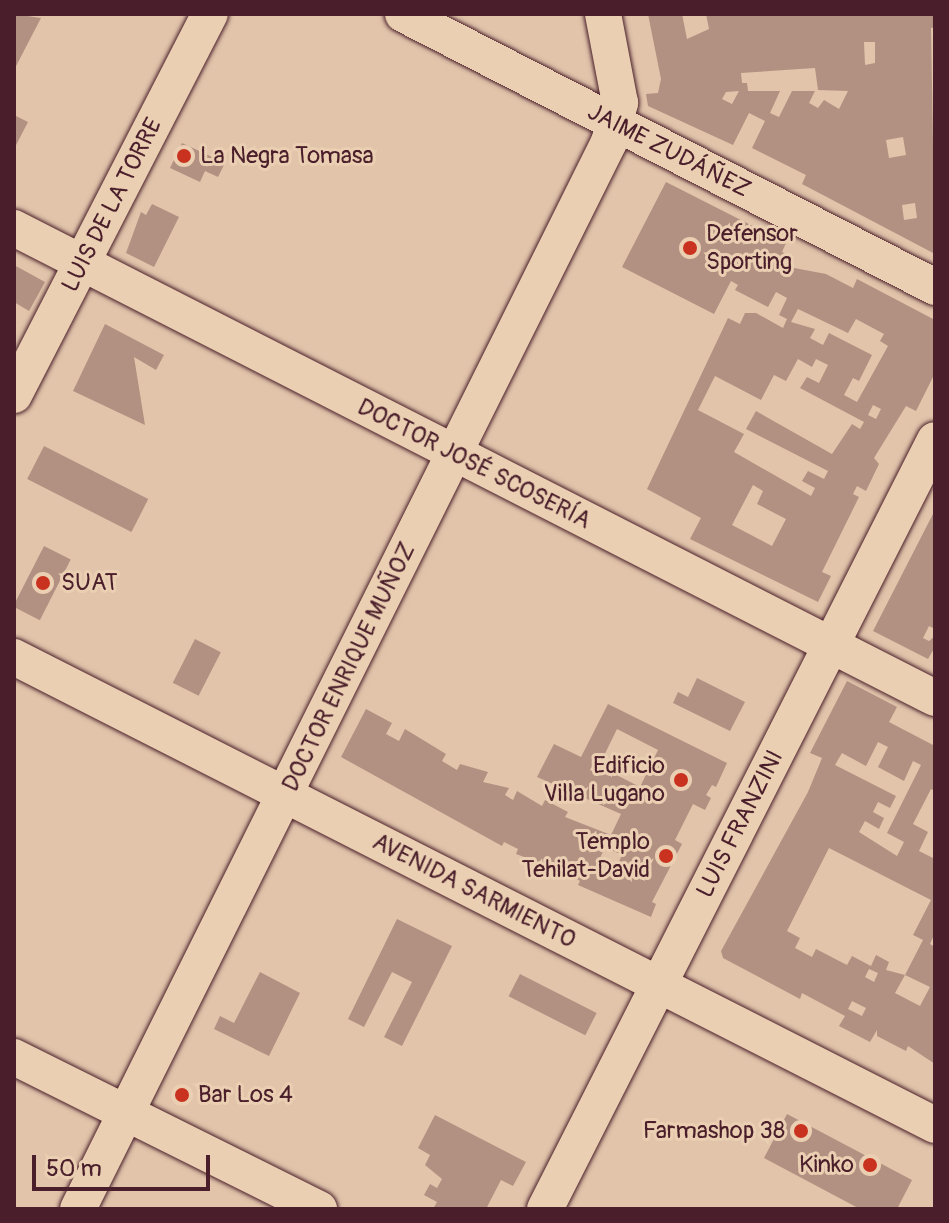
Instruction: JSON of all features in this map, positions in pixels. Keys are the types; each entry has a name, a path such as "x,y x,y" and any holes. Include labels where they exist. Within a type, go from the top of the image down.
{"street":[{"name":"LUIS DE LA TORRE","path":"14,395 210,14"},
{"name":"JAIME ZUDÁÑEZ","path":"403,14 935,287"},
{"path":"603,14 620,103 616,124"},
{"name":"DOCTOR ENRIQUE MUÑOZ","path":"78,1209 287,794 616,124"},
{"name":"DOCTOR JOSÉ SCOSERÍA","path":"14,228 935,698"},
{"name":"LUIS FRANZINI","path":"545,1209 935,440"},
{"name":"AVENIDA SARMIENTO","path":"14,657 935,1125"},
{"path":"14,1057 319,1209"}],"building":[{"path":"14,14 41,18 14,70"},
{"path":"648,14 682,14 687,39 709,29 706,14 935,14 935,27 931,28 935,254 802,184 806,175 752,148 765,121 749,113 733,145 648,106 646,94 658,93 661,79","holes":["864,42 875,42 875,63 865,65","815,68 818,90 848,91 839,109 824,100 818,108 809,103 815,91 792,91 779,117 770,113 780,91 748,91 747,83 742,83 741,73","739,91 732,104 722,99 726,92","903,137 906,155 889,158 886,140","915,203 917,218 904,220 902,205"]},
{"path":"14,115 28,122 14,149"},
{"path":"182,143 225,163 218,177 205,171 200,182 170,168"},
{"path":"666,182 786,243 782,252 793,258 789,267 826,274 853,288 857,279 935,320 935,373 916,411 906,406 874,458 879,464 866,491 857,486 853,494 859,497 822,572 831,576 818,602 690,539 701,518 647,489 728,318 740,324 745,313 756,313 783,328 787,319 779,315 787,298 776,292 768,307 735,290 738,285 731,281 714,314 622,267","holes":["798,309 848,333 856,319 884,334 880,341 888,346 857,402 844,395 853,378 859,381 872,355 829,333 823,345 810,338 815,329 791,322","798,359 812,367 816,359 828,365 819,383 807,377 800,388 864,422 860,429 852,424 832,454 756,411 746,429 828,471 824,479 808,471 802,481 815,488 811,496 734,452 744,434 698,410 715,376 761,400 774,375 786,381","873,405 881,409 876,419 868,415","753,485 763,491 757,504 786,519 772,546 732,525"]},
{"path":"152,204 179,217 154,267 126,253 141,212 146,215"},
{"path":"14,265 45,282 29,311 14,302"},
{"path":"105,324 164,355 156,370 134,357 145,425 73,391"},
{"path":"44,446 148,499 131,532 27,479"},
{"path":"935,510 935,629 929,626 923,638 929,641 935,636 935,647 928,659 873,631"},
{"name":"SUAT","path":"44,546 71,560 40,620 14,605"},
{"path":"195,639 221,652 199,696 173,683"},
{"path":"697,678 745,702 730,731 673,703 678,692 688,697"},
{"path":"847,681 897,707 889,722 935,746 935,791 931,789 913,824 928,832 919,851 935,859 935,933 930,944 935,947 935,1064 908,1046 906,1051 877,1036 877,1030 870,1042 839,1026 845,1016 802,993 800,999 723,958 721,951 808,792 822,758 810,753","holes":["878,742 888,747 878,767 904,781 913,761 921,765 887,833 904,842 897,856 859,832 865,821 879,829 884,818 873,812 878,802 890,808 896,796 835,765 842,753 866,766","829,848 931,900 913,935 923,940 905,975 886,970 889,962 876,955 871,966 852,956 847,965 816,949 812,957 795,948 800,938 787,931","869,969 878,973 874,982 865,977","905,975 930,987 920,1006 895,993","852,1001 866,1008 862,1016 848,1009"]},
{"path":"608,704 727,763 716,787 712,785 706,795 711,798 705,810 693,804 675,840 682,844 652,902 656,904 651,917 578,885 580,881 568,873 516,854 518,849 504,842 502,846 341,757 366,709 392,723 386,734 399,741 405,729 446,754 442,761 457,770 460,764 488,772 483,782 509,788 505,795 513,800 517,791 542,806 545,800 568,812 565,817 611,835 621,814 537,777 554,744 581,757","holes":["617,729 658,750 640,787 599,766","605,847 622,855 612,877 595,869","638,863 650,869 646,876 634,871"]},
{"path":"397,919 452,946 402,1046 384,1037 412,982 392,972 364,1027 348,1019"},
{"path":"260,972 300,993 269,1056 214,1029 220,1016 234,1023"},
{"path":"520,974 597,1013 585,1035 509,996"},
{"path":"787,1114 912,1180 897,1209 860,1209 764,1158"},
{"path":"435,1115 526,1162 513,1186 501,1180 486,1209 433,1209 437,1202 424,1195 430,1184 437,1188 442,1179 425,1165 430,1155 418,1148"}],"place":[{"name":"La Negra Tomasa","path":"184,156"},
{"name":"Defensor Sporting","path":"690,248"},
{"name":"SUAT","path":"43,583"},
{"name":"Edificio Villa Lugano","path":"681,780"},
{"name":"Templo Tehilat-David","path":"666,856"},
{"name":"Bar Los 4","path":"182,1095"},
{"name":"Farmashop 38","path":"801,1131"},
{"name":"Kinko","path":"870,1165"}]}
